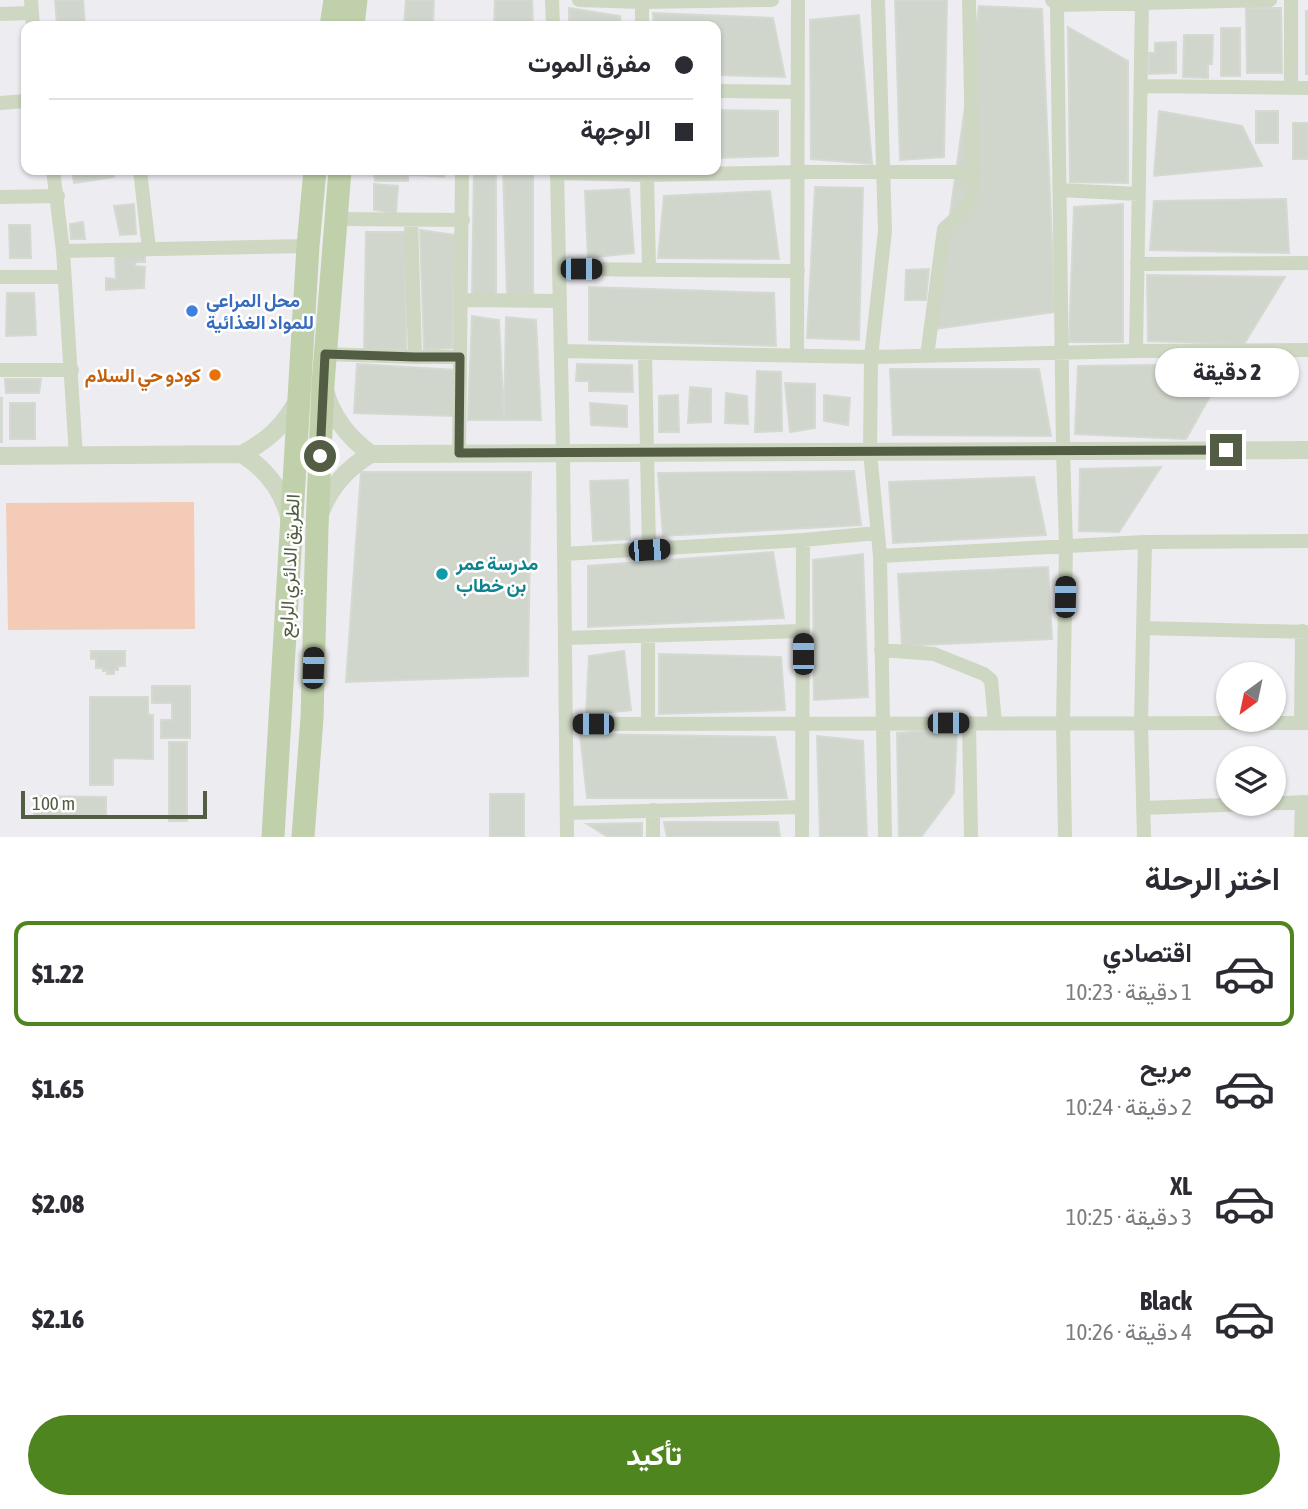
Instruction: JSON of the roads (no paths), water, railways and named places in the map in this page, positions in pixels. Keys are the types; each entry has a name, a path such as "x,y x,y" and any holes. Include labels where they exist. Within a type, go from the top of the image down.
{"main road":[{"path":"332,21 335,0"},
{"path":"354,21 356,0"},
{"name":"الطريق الدائري الرابع","path":"273,837 290,528 315,175"},
{"name":"الطريق الدائري الرابع","path":"303,837 312,718 323,384 340,175"}],"street":[{"path":"552,0 553,21"},
{"path":"579,0 772,0"},
{"path":"797,355 798,0"},
{"path":"878,0 885,231 871,357 870,452 880,556 885,837"},
{"path":"927,356 944,229 965,210 973,191 968,0"},
{"path":"1065,837 1063,723 1066,546 1055,2 1270,0"},
{"path":"1291,0 1291,88"},
{"path":"642,2 642,21"},
{"path":"1136,351 1142,3"},
{"path":"0,14 32,13"},
{"path":"1140,86 1308,88"},
{"path":"721,91 798,92"},
{"path":"0,103 21,102"},
{"path":"721,174 973,172"},
{"path":"54,175 63,251 76,456"},
{"path":"141,175 149,249"},
{"path":"459,453 462,175"},
{"path":"557,175 567,837"},
{"path":"647,175 649,269"},
{"path":"1060,190 1139,194"},
{"path":"0,197 58,196"},
{"path":"336,219 463,220"},
{"path":"411,220 415,357"},
{"path":"63,251 308,246"},
{"path":"1138,264 1308,263"},
{"path":"559,269 798,271"},
{"path":"0,277 64,277"},
{"path":"461,300 560,300"},
{"path":"561,351 871,357 1308,350"},
{"path":"645,353 649,550"},
{"path":"325,354 460,357"},
{"path":"0,370 72,370"},
{"path":"323,384 330,406 342,427 371,454"},
{"path":"0,456 242,454 271,437 292,411 299,396"},
{"path":"317,528 324,505 335,484 351,467 371,454 1308,450"},
{"path":"242,454 266,472 275,485 288,513 290,528"},
{"path":"564,554 877,534"},
{"path":"802,837 803,540"},
{"path":"880,556 1145,542 1308,541"},
{"path":"1144,837 1141,723 1145,542"},
{"path":"566,724 1304,723 1305,631 1143,628"},
{"path":"565,638 803,631"},
{"path":"648,636 648,723"},
{"path":"881,650 934,653 984,674 991,680 995,723"},
{"path":"969,723 971,837"},
{"path":"1143,808 1305,802 1301,837"},
{"path":"567,813 802,807"},
{"path":"653,810 653,837"}],"place":[{"name":"محل المراعي للمواد الغذائية","path":"192,311"},
{"name":"كودو حي السلام","path":"215,375"},
{"name":"مدرسة عمر بن خطاب","path":"442,574"}]}
